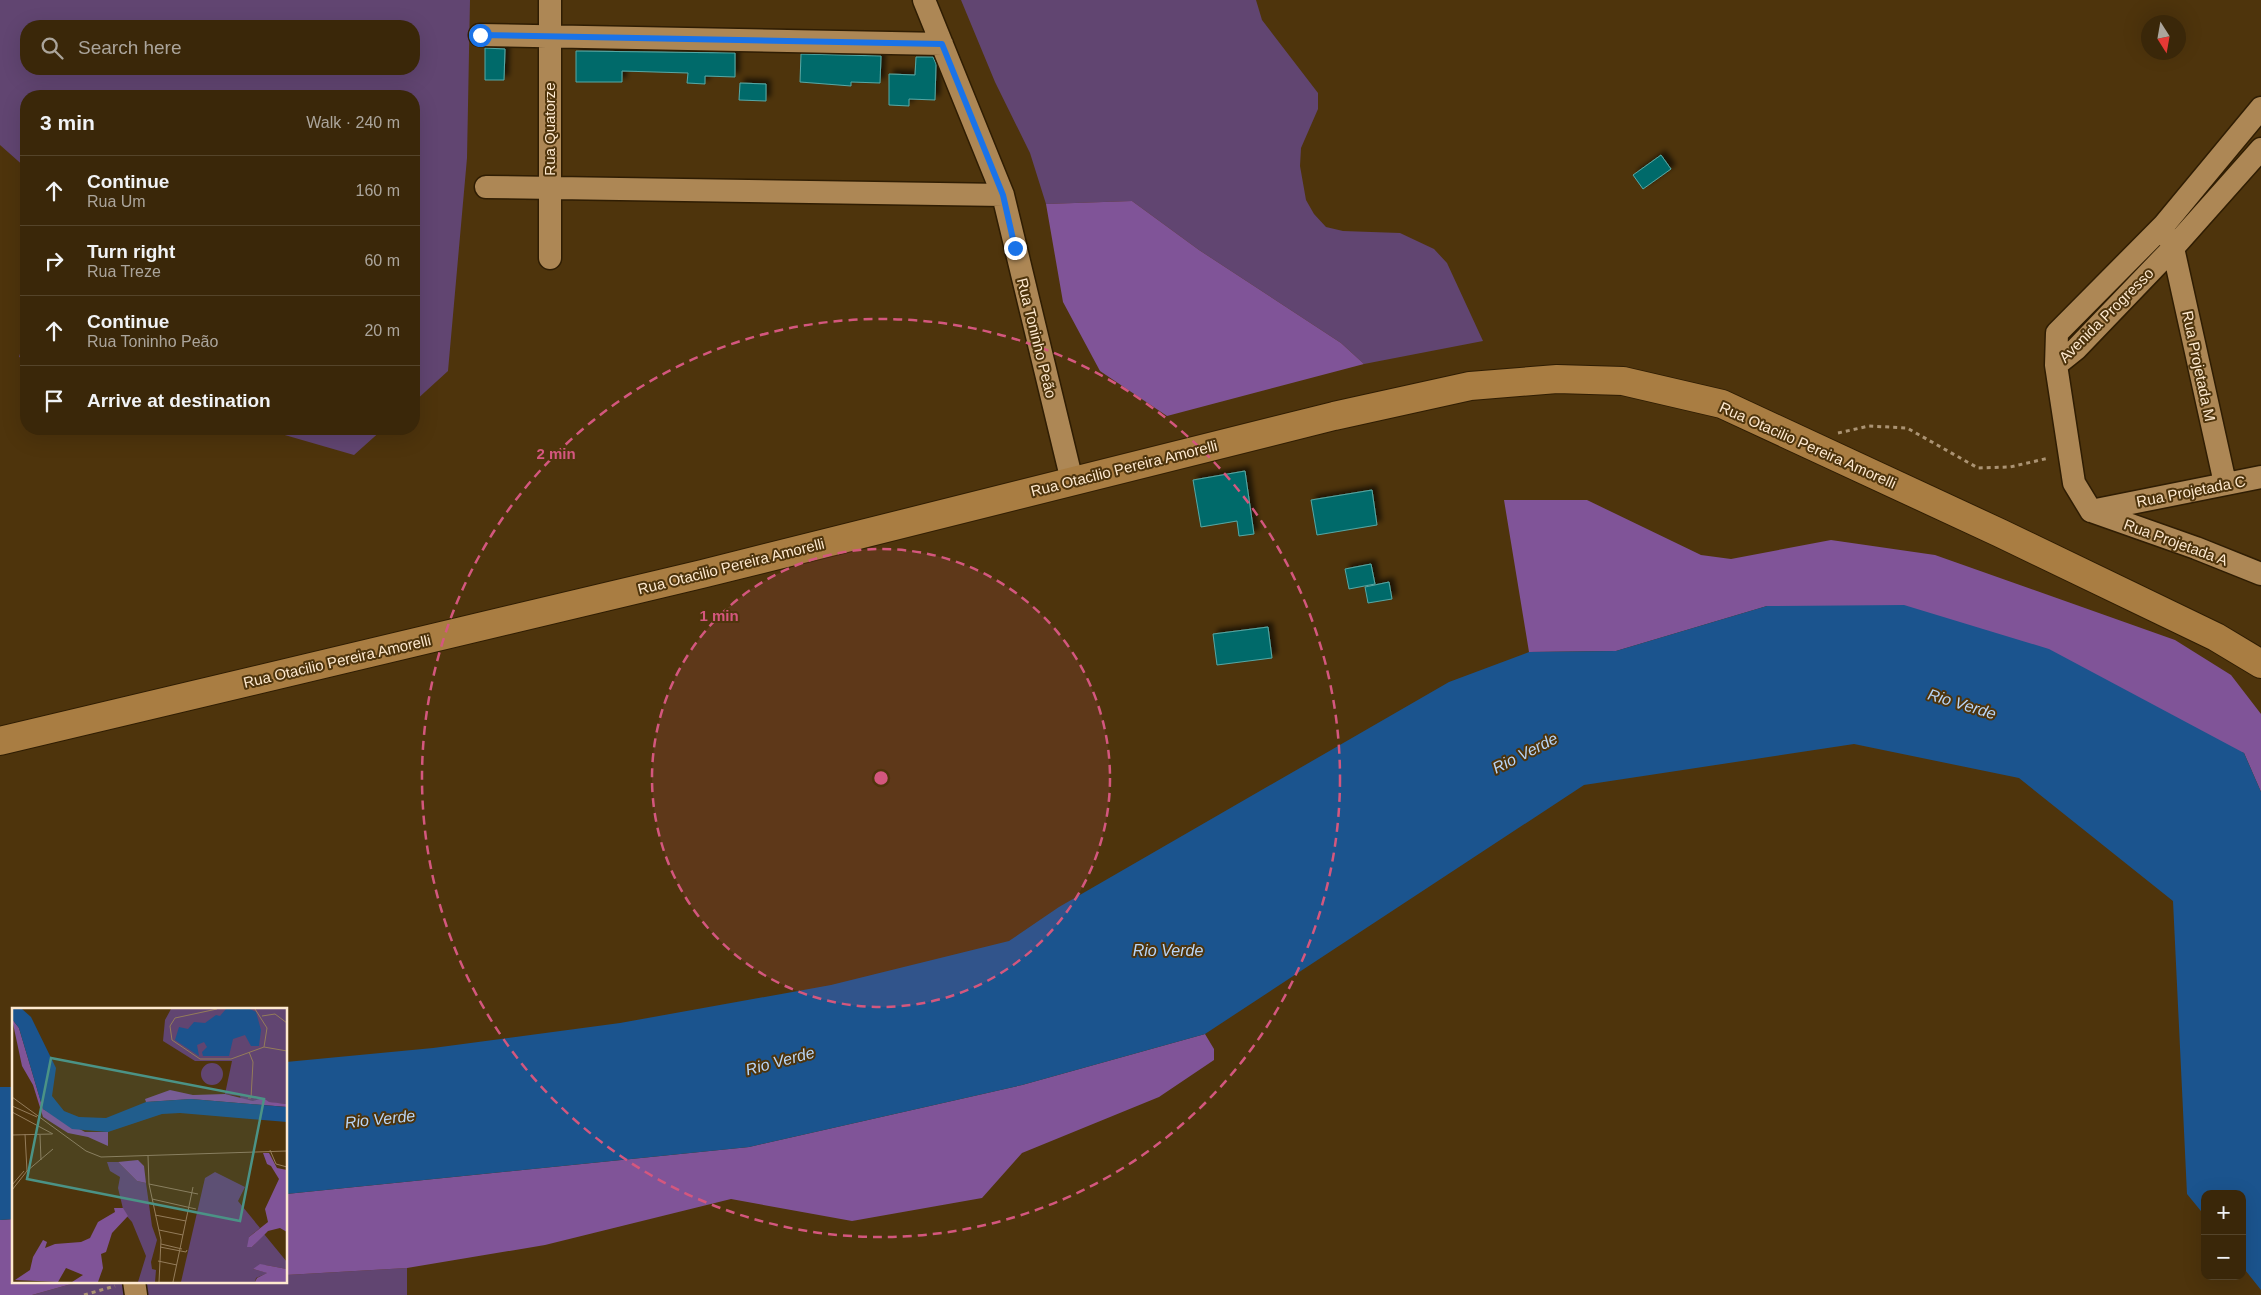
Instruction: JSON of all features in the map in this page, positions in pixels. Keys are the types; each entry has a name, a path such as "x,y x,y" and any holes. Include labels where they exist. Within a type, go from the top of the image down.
{"main road":[{"name":"Rua Otacilio Pereira Amorelli","path":"0,741 692,576 1334,416 1470,386 1557,379 1623,381 1722,404 2000,532 2216,637 2261,664"},
{"name":"Rua Otacilio Pereira Amorelli","path":"2216,637 2261,649"}],"street":[{"name":"Rua Quatorze","path":"550,0 550,258"},
{"name":"Rua Toninho Peão","path":"924,0 1003,195 1072,481"},
{"path":"480,35 942,44"},
{"name":"Avenida Progresso","path":"2056,365 2058,333 2164,225 2261,108"},
{"name":"Avenida Progresso","path":"2056,365 2076,350 2173,248 2261,149"},
{"path":"486,187 549,186 1003,195"},
{"name":"Rua Projetada M","path":"2164,225 2173,248 2225,483"},
{"path":"2056,365 2074,483 2091,511"},
{"name":"Rua Projetada C","path":"2091,511 2261,477"},
{"name":"Rua Projetada A","path":"2091,511 2196,548 2261,574"},
{"path":"125,1283 136,1295"}],"path":[{"path":"1802,441 1869,426 1907,428 1978,468 2010,467 2070,453"},
{"path":"84,1295 125,1283"}],"shaded area":[{"path":"0,0 470,0 467,158 448,371 420,397 420,90 20,90 20,163 0,145"},
{"path":"961,0 1256,0 1262,20 1318,93 1318,109 1301,148 1300,166 1306,200 1314,214 1326,227 1343,231 1400,233 1434,249 1447,263 1483,341 1364,364 1341,343 1199,250 1132,201 1046,204 1030,153 995,82"},
{"path":"1132,201 1199,250 1341,343 1364,364 1167,416 1100,371 1063,302 1046,204"},
{"path":"285,435 376,435 354,455"},
{"path":"1504,500 1587,500 1701,555 1731,559 1831,540 1935,555 2175,640 2231,675 2261,714 2261,792 2244,753 1767,606 1616,651 1529,652"},
{"path":"1205,1034 1214,1049 1214,1060 1159,1097 1022,1153 982,1198 852,1221 731,1199 545,1245 407,1268 288,1275 288,1194 749,1147 1022,1085"},
{"path":"12,1219 12,1282 78,1282 32,1295 0,1295 0,1220"},
{"path":"407,1268 407,1295 32,1295 78,1282 288,1282 288,1275"}],"water":[{"name":"Rio Verde","path":"1904,605 2049,649 2244,753 2261,792 2261,1290 2246,1271 2246,1190 2201,1190 2201,1211 2187,1194 2173,901 2019,778 1854,744 1584,785 1205,1034 1022,1085 749,1147 288,1194 288,1062 433,1048 620,1023 831,985 1009,941 1059,907 1449,682 1529,652 1616,651 1767,606"},
{"path":"0,1087 12,1087 12,1219 0,1220"}],"building":[{"path":"485,48 505,49 504,80 485,80"},
{"path":"576,51 735,53 735,77 705,76 705,84 687,83 688,73 622,71 622,82 576,82"},
{"path":"801,54 881,56 880,83 851,82 851,86 800,82"},
{"path":"916,57 933,57 936,64 935,100 909,99 909,106 889,105 889,74 915,75"},
{"path":"740,83 766,84 766,101 739,100"},
{"path":"1661,155 1671,169 1643,189 1633,175"},
{"path":"1245,471 1254,534 1239,536 1237,521 1201,527 1193,480"},
{"path":"1372,490 1377,525 1317,535 1311,500"},
{"path":"1371,564 1375,584 1349,589 1345,569"},
{"path":"1389,582 1392,599 1368,603 1365,587"},
{"path":"1268,627 1272,658 1217,665 1213,634"}],"route":[{"path":"480,35 942,44 1003,195 1015,248"}]}
